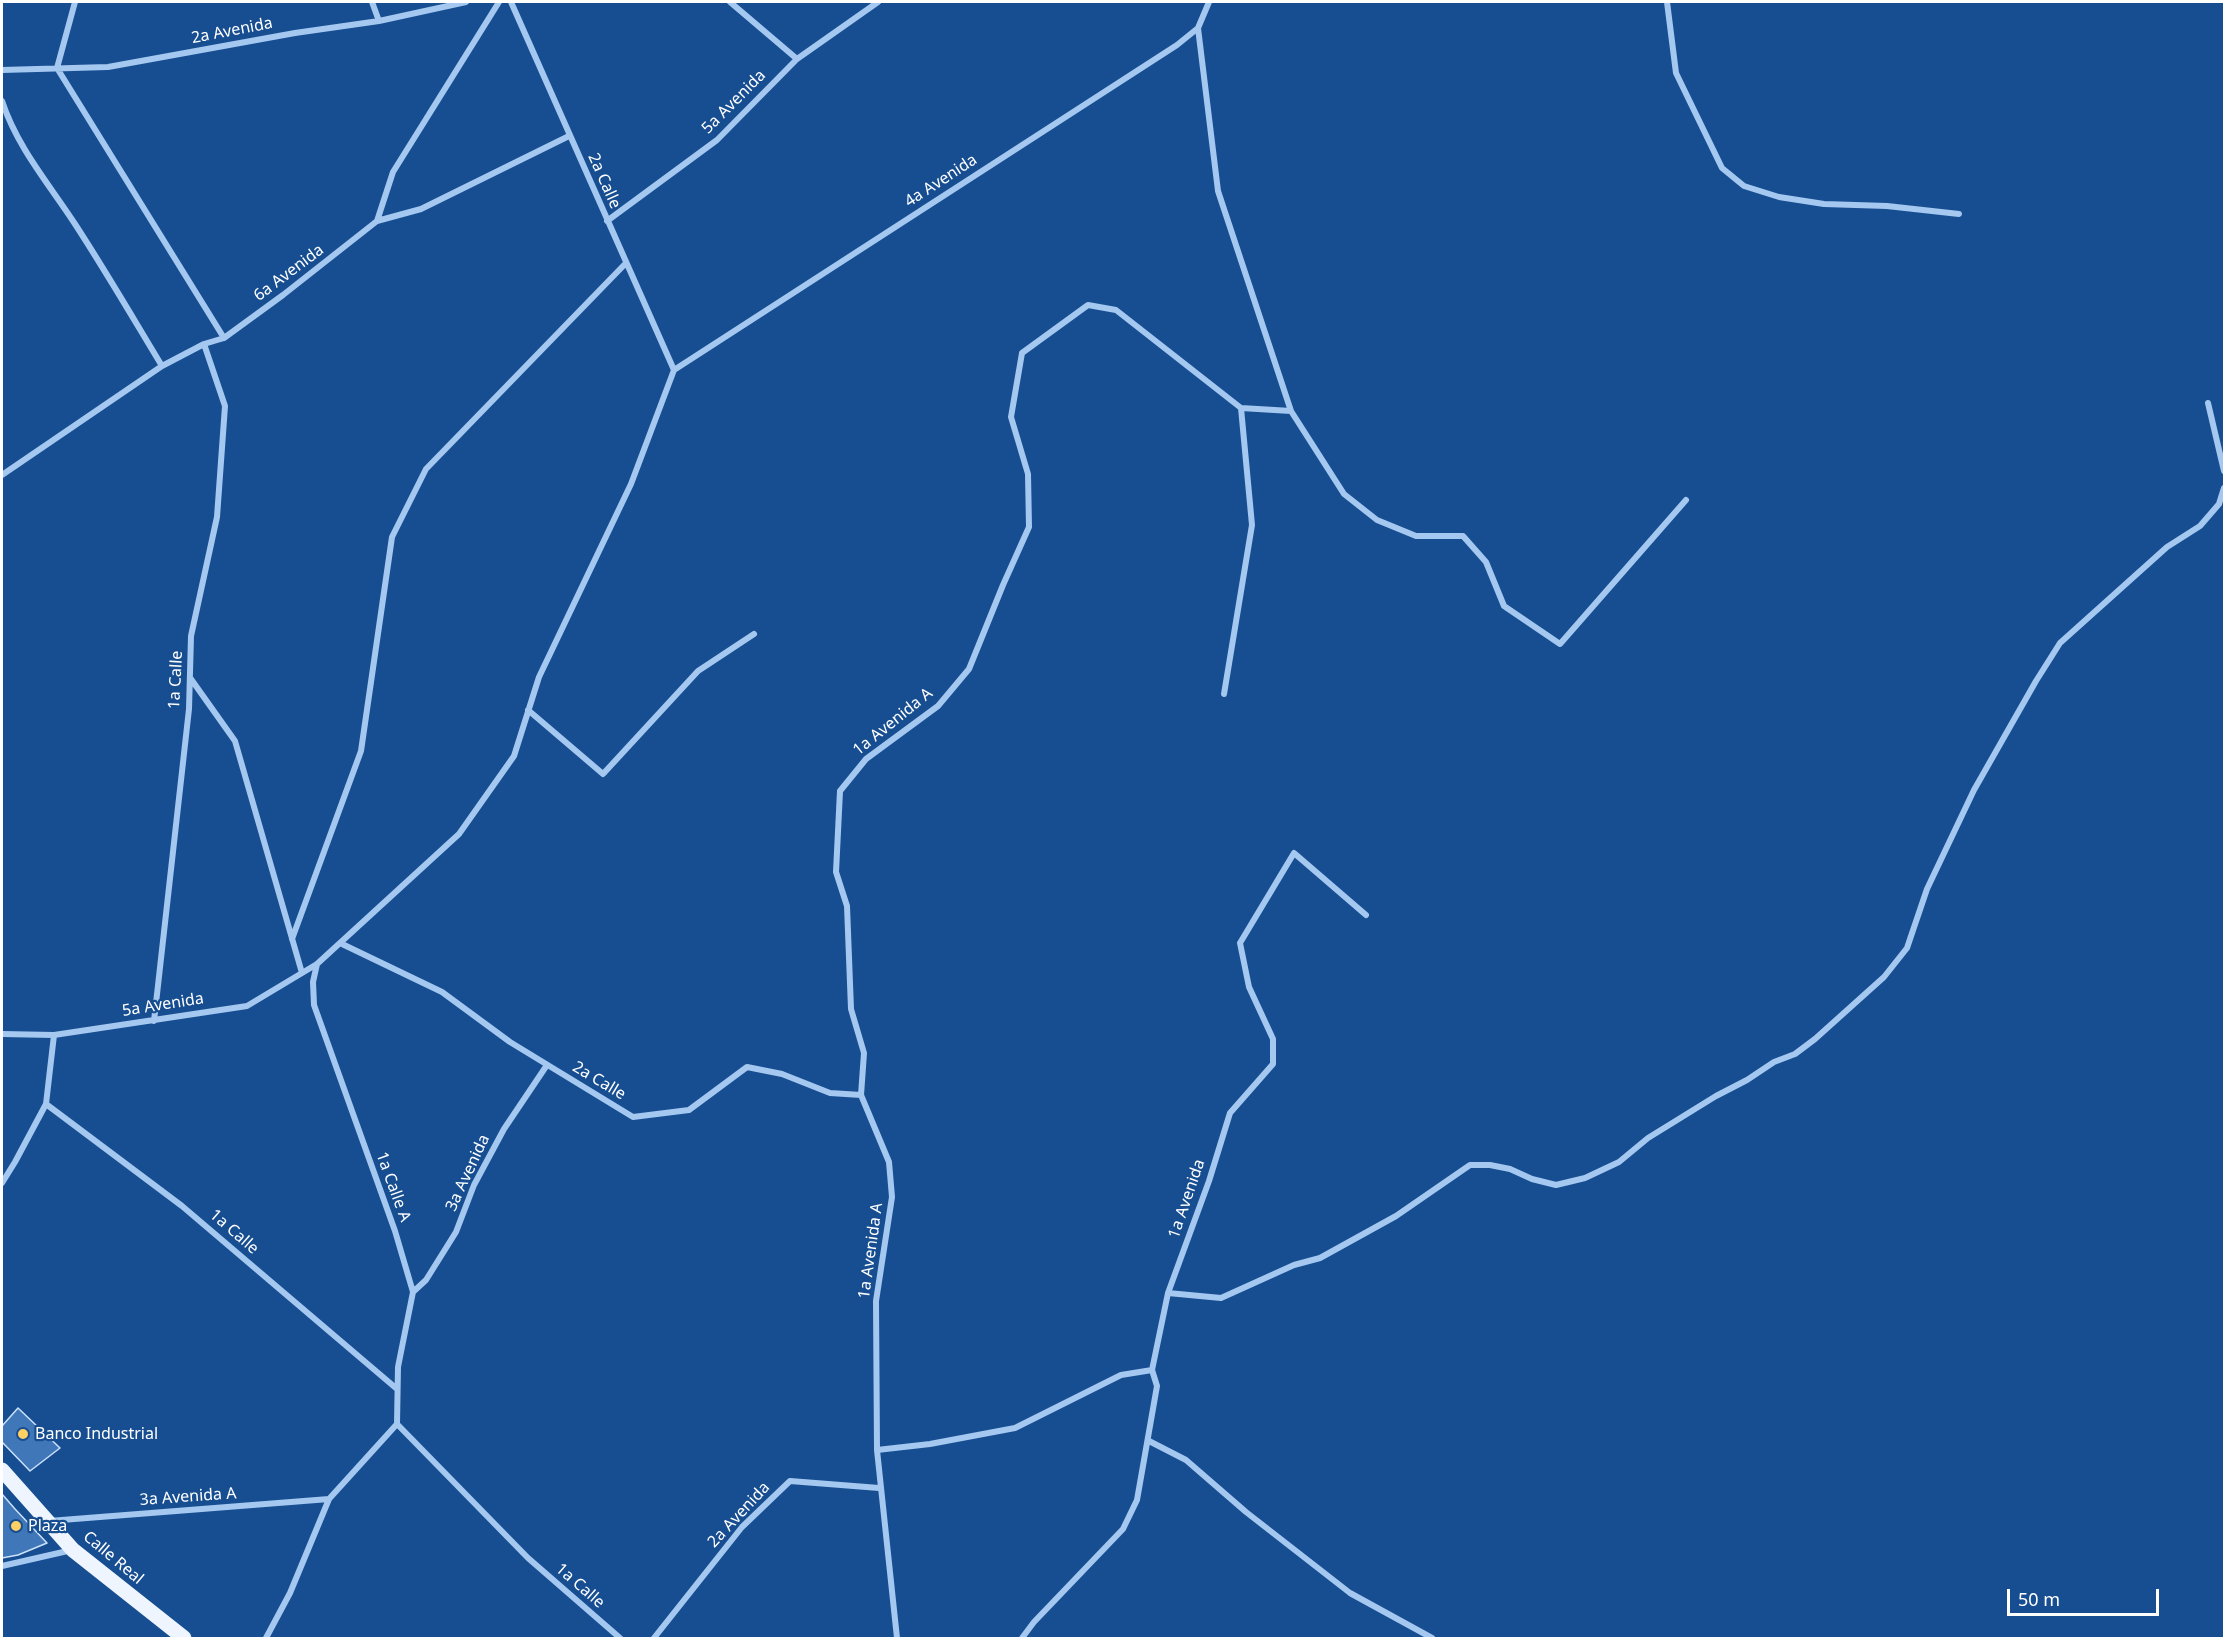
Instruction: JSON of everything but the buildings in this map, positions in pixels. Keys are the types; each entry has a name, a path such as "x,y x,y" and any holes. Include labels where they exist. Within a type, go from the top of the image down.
{"main road":[{"name":"Calle Real","path":"2,1470 73,1550 184,1638"}],"street":[{"path":"75,2 57,68 224,338"},
{"path":"372,2 379,21"},
{"name":"2a Avenida","path":"2,70 108,67 295,33 379,21 466,2"},
{"path":"377,222 393,172 499,2"},
{"name":"2a Calle","path":"511,2 674,370"},
{"path":"730,2 797,58"},
{"name":"5a Avenida","path":"607,221 717,140 797,58 878,2"},
{"name":"4a Avenida","path":"674,370 1167,52 1198,28 1209,2"},
{"path":"1667,2 1676,73 1722,168 1744,186 1779,197 1824,204 1887,206 1959,214"},
{"path":"1198,28 1218,191 1291,411 1344,494 1377,520 1416,536 1462,536 1486,562 1504,606 1560,644 1686,500"},
{"path":"2,101 9,122 33,163 79,230 162,366"},
{"path":"377,222 422,209 569,136"},
{"name":"6a Avenida","path":"2,475 162,366 204,344 224,338 284,295 377,222"},
{"path":"292,939 361,751 392,537 426,469 626,262"},
{"name":"1a Avenida A","path":"897,1638 879,1488 877,1450 876,1301 892,1197 889,1162 861,1095 864,1053 851,1009 848,906 836,872 840,790 866,759 938,706 969,669 1002,585 1029,527 1028,474 1011,417 1022,353 1088,305 1116,310 1241,408"},
{"name":"1a Calle","path":"154,1021 191,678 191,636 217,517 225,406 204,344"},
{"name":"5a Avenida","path":"2,1034 54,1035 247,1006 317,964 459,834 514,756 539,677 631,484 674,370"},
{"path":"2208,403 2224,471"},
{"path":"1224,694 1252,525 1241,408 1291,411"},
{"path":"1168,1293 1221,1298 1294,1265 1320,1258 1396,1216 1470,1165 1490,1165 1510,1169 1532,1179 1556,1185 1585,1178 1618,1162 1648,1138 1774,1062 1795,1054 1815,1039 1884,977 1907,948 1927,890 1974,790 2060,643 2167,546 2200,526 2219,504 2224,488"},
{"path":"528,710 603,774 698,671 754,634"},
{"path":"191,678 235,741 302,973"},
{"name":"1a Avenida","path":"1022,1638 1034,1622 1123,1529 1137,1500 1157,1386 1152,1370 1168,1293 1209,1181 1230,1113 1273,1064 1273,1039 1249,987 1240,943 1294,853 1366,915"},
{"name":"2a Calle","path":"340,943 442,992 510,1042 633,1117 688,1110 747,1067 782,1074 830,1093 861,1095"},
{"name":"1a Calle A","path":"317,964 313,982 314,1005 395,1231 413,1292 398,1366 397,1424"},
{"path":"2,1183 46,1104 54,1035"},
{"name":"3a Avenida","path":"413,1292 426,1280 456,1232 474,1185 504,1129 547,1065"},
{"name":"1a Calle","path":"46,1104 182,1206 397,1389"},
{"path":"877,1450 930,1444 1016,1428 1121,1375 1152,1370"},
{"path":"266,1638 290,1593 329,1499 397,1424"},
{"name":"1a Calle","path":"397,1424 528,1558 620,1638"},
{"path":"1149,1441 1186,1460 1246,1512 1350,1593 1432,1638"},
{"name":"2a Avenida","path":"654,1638 741,1527 790,1481 879,1488"},
{"name":"3a Avenida A","path":"48,1521 329,1499"},
{"path":"2,1566 73,1550"}],"place":[{"name":"Banco Industrial","path":"23,1434"},
{"name":"Plaza","path":"16,1526"}]}
